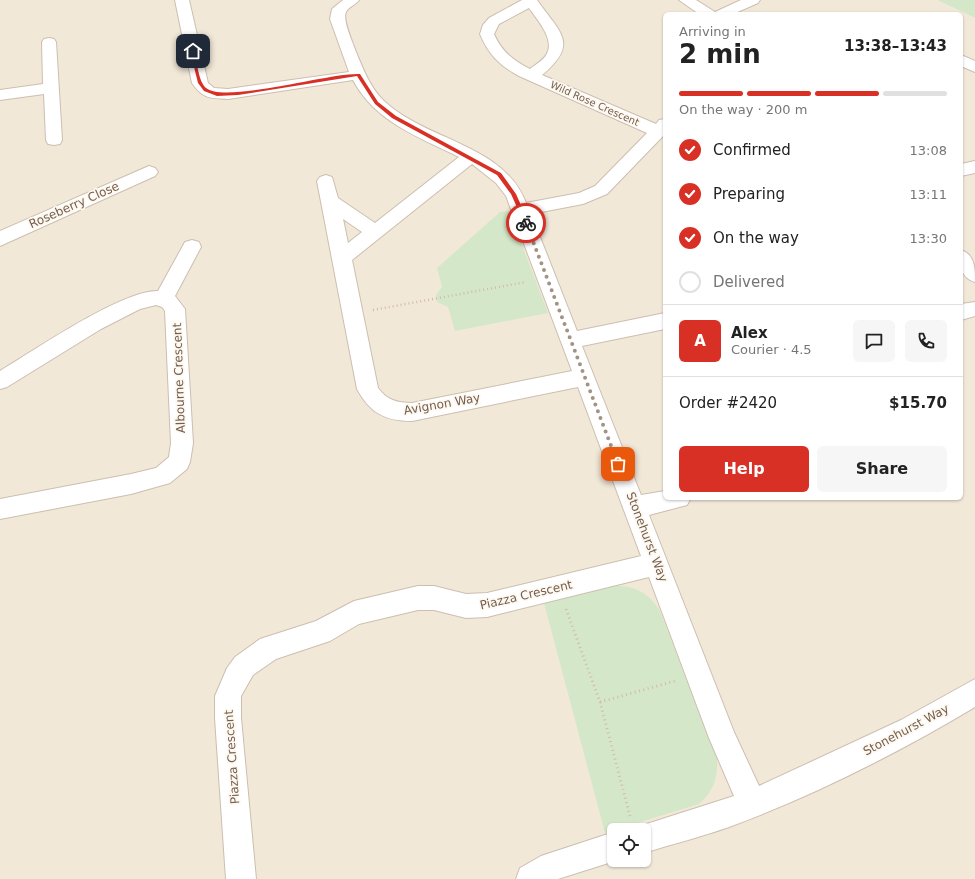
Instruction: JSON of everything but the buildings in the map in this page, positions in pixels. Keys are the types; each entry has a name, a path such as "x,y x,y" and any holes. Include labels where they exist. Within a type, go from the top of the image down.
{"street":[{"path":"182,0 200,83 205,90 211,93 238,93 358,75"},
{"name":"Stonehurst Way","path":"352,0 339,9 337,19 358,75 368,92 383,109 400,120 488,167 504,179 521,210 723,738 752,803 797,784 911,730 975,692"},
{"name":"Wild Rose Crescent","path":"532,76 554,55 558,44 555,36 530,0 494,21 488,29 487,34 498,55 504,62 532,76 661,127"},
{"path":"686,0 706,12"},
{"path":"726,12 753,0"},
{"path":"49,42 54,140"},
{"path":"963,61 975,67"},
{"path":"0,95 51,88"},
{"path":"521,210 582,198 597,193 608,185 661,127"},
{"path":"342,258 470,157"},
{"path":"963,170 975,167"},
{"name":"Roseberry Close","path":"0,239 149,172"},
{"name":"Avignon Way","path":"326,181 370,393 377,403 402,413 412,412 585,377"},
{"path":"330,201 375,232"},
{"path":"0,381 94,324 128,306 148,299 163,299 192,247"},
{"path":"963,260 975,275"},
{"name":"Albourne Crescent","path":"0,509 130,484 162,476 179,462 182,443 177,317 173,305 163,299"},
{"path":"963,312 975,310"},
{"path":"571,340 663,321"},
{"path":"635,507 668,500"},
{"name":"Piazza Crescent","path":"241,879 228,696 236,677 244,666 269,648 321,632 354,613 418,598 434,598 466,606 477,607 657,564"},
{"path":"651,828 728,813 752,803"},
{"path":"531,879 551,866 607,849"}],"path":[{"path":"353,314 547,278"},
{"path":"558,588 600,702 636,823"},
{"path":"600,702 699,674"}],"shaded area":[{"path":"0,0 937,0 962,12 663,12 663,500 963,500 963,12 975,18 975,879 0,879"}],"green space":[{"path":"937,0 975,0 975,18"},
{"path":"509,211 548,313 455,331 448,307 437,302 436,295 442,287 437,268 500,212"},
{"path":"613,586 621,586 641,591 656,605 660,611 717,758 717,771 712,789 699,804 637,823 607,823 607,832 605,833 544,603"}],"way so far":[{"path":"526,223 618,464"}],"route":[{"path":"193,51 200,83 205,90 217,94 271,89 358,75 376,103 394,117 499,174 514,194 526,223"}]}
